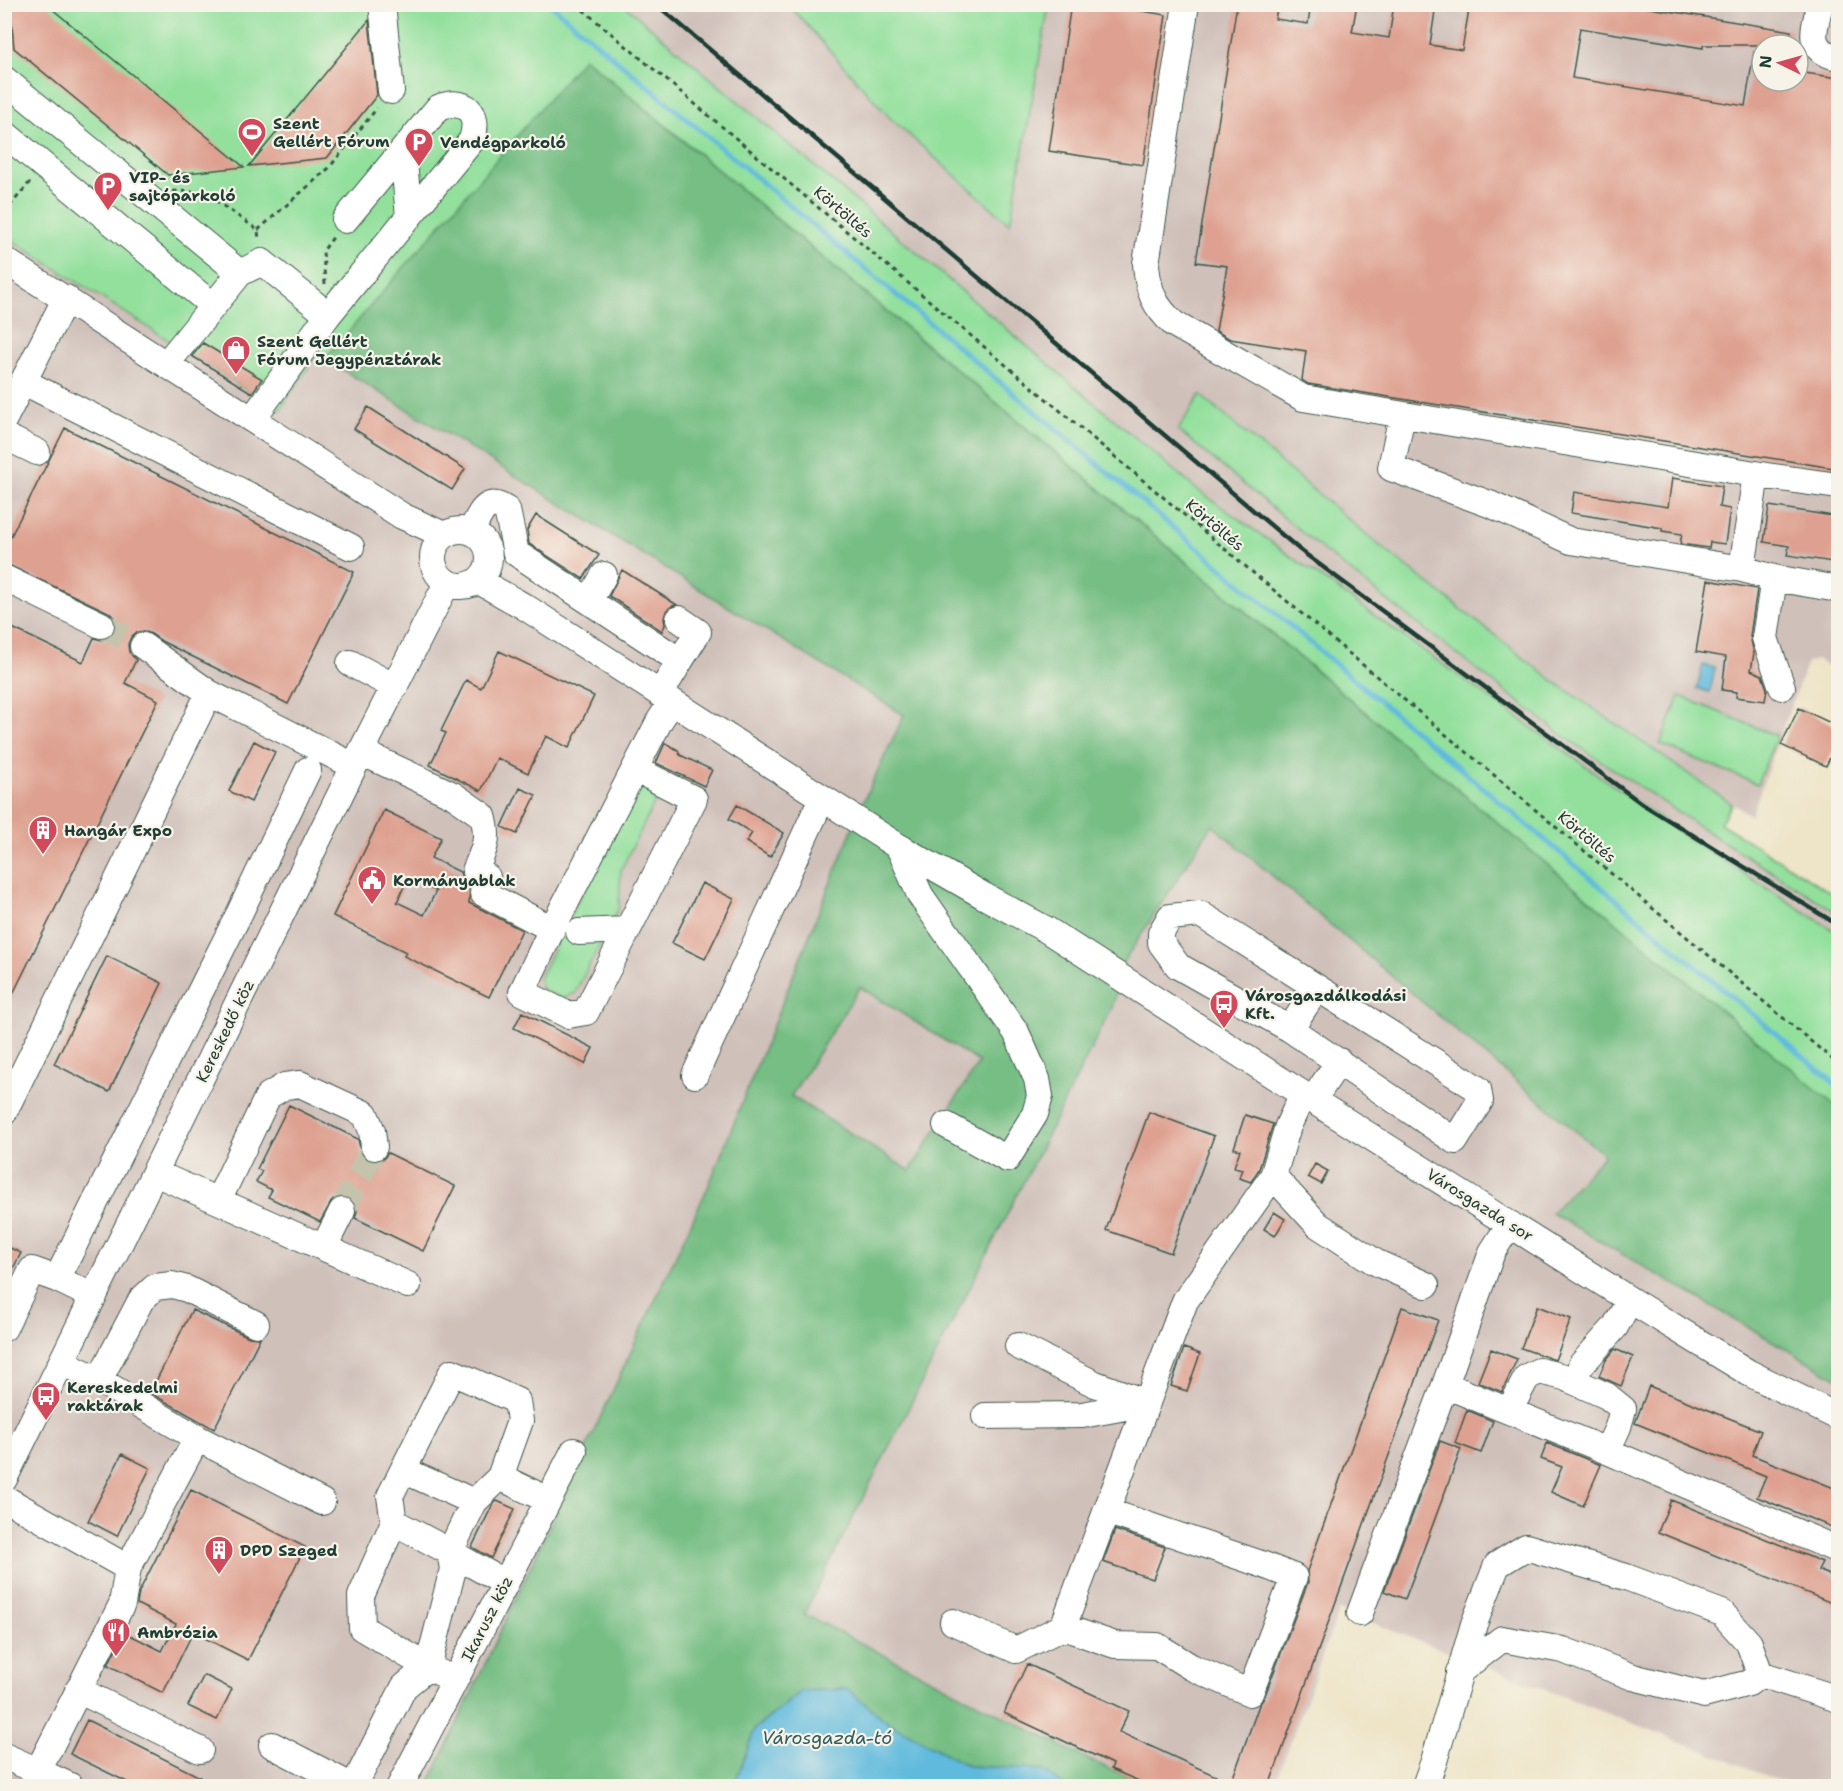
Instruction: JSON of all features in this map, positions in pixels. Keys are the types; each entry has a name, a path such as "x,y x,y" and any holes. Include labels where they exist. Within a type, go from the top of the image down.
{"street":[{"path":"382,4 391,91"},
{"path":"1186,4 1146,264 1148,282 1160,312 1174,324 1303,398 1839,486"},
{"path":"1820,4 1813,33 1816,46 1826,55 1839,57"},
{"path":"6,69 251,268 328,315"},
{"path":"253,418 328,315 472,140 476,127 474,117 465,107 450,103 438,108 345,220"},
{"path":"4,133 212,305"},
{"path":"403,150 409,217"},
{"path":"4,260 253,418 439,542"},
{"path":"167,363 212,305 251,268"},
{"path":"4,419 66,298"},
{"path":"24,382 351,547"},
{"path":"1402,415 1391,468 1492,505 1570,541 1742,569 1774,578 1839,590"},
{"path":"4,436 38,452"},
{"path":"1742,569 1756,474"},
{"path":"471,531 485,507 498,503 507,510 516,553 680,661"},
{"path":"453,530 471,531 481,537 487,546 490,557 483,574 469,586 447,583 438,574 433,562 439,542 453,530"},
{"name":"Városgazda sor","path":"483,574 525,607 899,847 1047,930 1308,1097 1749,1373 1839,1418"},
{"path":"589,601 604,575"},
{"path":"4,578 101,625"},
{"path":"1774,578 1765,638 1782,687"},
{"name":"Kereskedő köz","path":"4,1479 447,583"},
{"path":"635,769 694,799 586,1012 568,1015 522,992 635,769 680,661 698,632 679,619"},
{"path":"143,646 209,693 358,759 453,795 483,816 487,830 487,843 475,871 486,877 483,893 552,929"},
{"path":"350,663 396,687"},
{"path":"4,1112 209,693"},
{"path":"57,1279 240,912 308,770"},
{"path":"695,1075 822,798"},
{"path":"899,847 920,895 1016,1032 1037,1078 1040,1096 1035,1114 1007,1160 946,1125"},
{"path":"240,912 274,929"},
{"path":"1434,1175 1480,1101 1478,1089 1200,914 1170,917 1161,933 1161,943 1178,966 1290,1029 1455,1140"},
{"path":"579,933 627,930"},
{"path":"1290,1029 1317,988"},
{"path":"953,1622 1016,1650 1063,1627 1185,1301 1273,1176 1286,1132 1308,1097 1339,1062"},
{"path":"155,1083 190,1100"},
{"path":"219,1199 268,1096 285,1086 300,1084 364,1114 372,1131 374,1147"},
{"path":"155,1173 219,1199 408,1285"},
{"path":"1273,1176 1317,1225 1375,1262 1426,1285"},
{"path":"324,1247 342,1211"},
{"path":"1360,1613 1492,1252 1510,1224"},
{"path":"4,1328 32,1270 94,1297"},
{"path":"99,1380 141,1300 154,1287 172,1285 187,1289 256,1324"},
{"path":"1581,1365 1615,1327 1630,1300"},
{"path":"1018,1346 1095,1384 1148,1403"},
{"path":"62,1362 99,1380 197,1438 322,1502"},
{"path":"1509,1411 1527,1377 1539,1371 1564,1377 1607,1396 1623,1409 1607,1451"},
{"path":"273,1745 352,1786 404,1687 428,1667 453,1569 450,1552 474,1502 500,1477 520,1421 516,1401 452,1372 390,1496 394,1521 361,1596 362,1628 428,1667 455,1680"},
{"path":"1445,1385 1839,1550"},
{"path":"985,1416 1082,1415 1148,1403"},
{"path":"38,1771 122,1604 128,1568 197,1438"},
{"name":"Ikarusz köz","path":"399,1786 574,1451"},
{"path":"403,1470 474,1502"},
{"path":"500,1477 548,1500"},
{"path":"4,1498 128,1568"},
{"path":"1063,1627 1115,1645 1157,1646 1191,1667 1250,1693 1294,1577 1106,1511"},
{"path":"394,1521 505,1583"},
{"path":"1425,1786 1474,1623 1497,1565 1526,1547 1626,1577 1722,1613 1749,1643 1760,1674"},
{"path":"1459,1672 1502,1639 1563,1650 1633,1677 1704,1695 1749,1683 1760,1674"},
{"path":"1760,1674 1839,1699"},
{"path":"78,1690 200,1750"},
{"path":"4,1756 70,1786"}],"path":[{"name":"Körtöltés","path":"576,4 1839,1064"},
{"path":"4,48 6,69"},
{"path":"251,268 258,230 328,168 391,91"},
{"path":"166,190 203,192 258,230"},
{"path":"328,315 323,251 345,220"}],"shaded area":[{"path":"624,5 1838,5 1838,671 1818,660 1807,662 1751,816 1552,680 1379,545 1201,395 1178,430 1339,563 1562,735 1711,834 1838,913 1838,933 1680,833 1195,488"},
{"path":"4,236 278,411 317,354 905,714 863,802 708,1187 428,1786 5,1786"},
{"path":"1212,825 1604,1156 1552,1213 1838,1379 1838,1786 1795,1786 1339,1610 1274,1786 1150,1786 1089,1760 804,1614 1112,1008 1125,960"},
{"path":"860,986 979,1061 910,1171 791,1096"}],"green space":[{"path":"4,5 624,5 1195,488 1680,833 1838,933 1838,1108 585,58 325,359 317,354 279,411 5,236"},
{"path":"789,5 1049,5 1010,224 891,119"},
{"path":"584,58 1838,1108 1838,1379 1551,1213 1604,1155 1212,825 1125,960 1112,1008 804,1614 1089,1760 1150,1786 1063,1786 1043,1770 968,1766 889,1723 846,1689 802,1691 755,1729 734,1786 428,1786 708,1187 863,802 904,715 325,359","holes":["860,987 979,1062 910,1171 791,1096"]},
{"path":"1200,395 1379,545 1552,680 1732,804 1720,823 1838,897 1838,913 1711,834 1562,735 1339,563 1178,430"},
{"path":"1680,696 1777,736 1757,784 1660,744"},
{"path":"637,786 644,786 653,791 655,802 621,870 619,907 575,993 563,999 541,989 539,978"}],"water":[{"path":"1703,665 1715,668 1710,692 1697,689"},
{"name":"Városgazda-tó","path":"847,1689 889,1723 968,1766 1043,1770 1063,1786 734,1786 755,1729 802,1691"}],"building":[{"path":"10,4 46,4 244,167 168,175 14,48"},
{"path":"1071,4 1101,4 1166,15 1143,165 1049,151"},
{"path":"1237,4 1278,4 1275,19 1308,24 1311,4 1357,4 1352,32 1389,38 1394,4 1436,4 1430,45 1462,50 1470,4 1625,4 1791,31 1791,33 1750,33 1750,45 1703,45 1703,48 1580,28 1572,78 1745,106 1750,76 1750,93 1810,93 1810,74 1839,78 1839,469 1308,384 1302,380 1306,351 1230,339 1216,331 1227,266 1196,262"},
{"path":"369,20 377,95 327,158 249,166"},
{"path":"203,343 262,379 252,393 192,356"},
{"path":"368,407 465,469 452,490 354,429"},
{"path":"65,428 354,572 288,704 144,631 137,632 131,637 128,644 129,652 136,660 125,683 158,700 4,1012 4,624 83,662 94,638 102,640 109,638 116,624 114,617 108,612 4,563 4,550"},
{"path":"1672,478 1722,486 1719,507 1730,509 1725,544 1710,542 1709,548 1680,544 1682,534 1662,531 1662,528 1571,513 1574,492 1668,507"},
{"path":"1769,506 1839,517 1839,563 1787,555 1789,546 1764,542"},
{"path":"536,515 599,555 583,579 529,544 527,530"},
{"path":"622,570 677,605 666,611 662,631 609,596"},
{"path":"1708,580 1757,589 1750,636 1754,653 1751,670 1762,675 1767,689 1765,701 1736,697 1737,692 1722,690 1726,657 1696,652"},
{"path":"499,651 594,696 569,748 546,736 528,773 497,758 481,791 430,765 446,733 441,731 466,680 481,688"},
{"path":"1799,708 1839,727 1839,738 1826,766 1781,745"},
{"path":"254,741 275,752 251,802 229,791"},
{"path":"665,743 678,750 680,755 712,770 704,786 656,763"},
{"path":"520,788 536,795 517,834 502,827"},
{"path":"737,805 784,833 770,857 746,842 752,833 729,819"},
{"path":"384,810 441,838 431,858 460,872 463,880 470,885 469,903 522,930 489,997 404,956 406,952 333,916","holes":["408,878 436,891 424,915 397,902"]},
{"path":"702,883 734,899 705,959 672,943"},
{"path":"107,956 162,983 109,1092 54,1064"},
{"path":"522,1012 593,1048 585,1064 514,1028"},
{"path":"289,1105 358,1139 362,1156 368,1161 376,1162 388,1153 455,1186 423,1251 355,1218 357,1211 355,1203 348,1197 341,1196 333,1199 320,1222 268,1197 272,1190 256,1182 262,1171 257,1169"},
{"path":"1149,1112 1214,1136 1171,1253 1106,1230"},
{"path":"1245,1115 1273,1124 1259,1169 1251,1182 1239,1178 1242,1169 1234,1167 1240,1150 1234,1148"},
{"path":"1315,1164 1328,1171 1321,1184 1308,1177"},
{"path":"1274,1212 1285,1219 1275,1236 1264,1229"},
{"path":"4,1245 21,1253 4,1286"},
{"path":"1537,1306 1571,1319 1555,1360 1521,1348"},
{"path":"1402,1307 1438,1320 1269,1786 1150,1786 1111,1769 1113,1764 1004,1713 1027,1664 1129,1711 1119,1732 1231,1783 1308,1582 1307,1571"},
{"path":"192,1310 249,1337 260,1338 214,1429 150,1393"},
{"path":"1184,1348 1200,1354 1187,1391 1171,1386"},
{"path":"1491,1349 1517,1359 1502,1392 1478,1382"},
{"path":"1615,1349 1633,1357 1621,1386 1599,1376 1606,1360"},
{"path":"1649,1386 1761,1431 1752,1455 1839,1490 1839,1530 1757,1497 1766,1476 1635,1423"},
{"path":"1467,1410 1493,1421 1481,1453 1455,1443"},
{"path":"1440,1441 1461,1449 1405,1599 1384,1591"},
{"path":"1547,1443 1601,1465 1583,1506 1551,1492 1562,1467 1541,1459"},
{"path":"122,1454 150,1468 117,1536 88,1521"},
{"name":"DPD Szeged","path":"191,1490 305,1547 248,1660 193,1632 163,1693 108,1665 124,1632 162,1651 176,1624 137,1604 139,1592"},
{"path":"1671,1500 1822,1562 1818,1570 1839,1579 1839,1606 1658,1532"},
{"path":"497,1501 515,1509 491,1558 472,1547 493,1504"},
{"path":"1115,1530 1165,1547 1153,1579 1103,1562"},
{"path":"204,1675 232,1689 217,1720 188,1706"},
{"path":"87,1720 200,1777 195,1786 135,1786 70,1754"}],"waterway":[{"path":"550,4 1838,1086"}],"tunnel":[{"path":"101,625 143,646"},
{"path":"342,1211 374,1147"}],"railway":[{"path":"656,4 1300,550 1641,803 1838,925"}],"place":[{"name":"Szent Gellért Fórum","path":"252,158"},
{"name":"Vendégparkoló","path":"419,168"},
{"name":"VIP- és sajtóparkoló","path":"108,212"},
{"name":"Szent Gellért Fórum Jegypénztárak","path":"236,376"},
{"name":"Hangár Expo","path":"43,856"},
{"name":"Kormányablak","path":"372,906"},
{"name":"Városgazdálkodási Kft.","path":"1224,1030"},
{"name":"Kereskedelmi raktárak","path":"46,1422"},
{"name":"DPD Szeged","path":"219,1576"},
{"name":"Ambrózia","path":"116,1658"}]}
